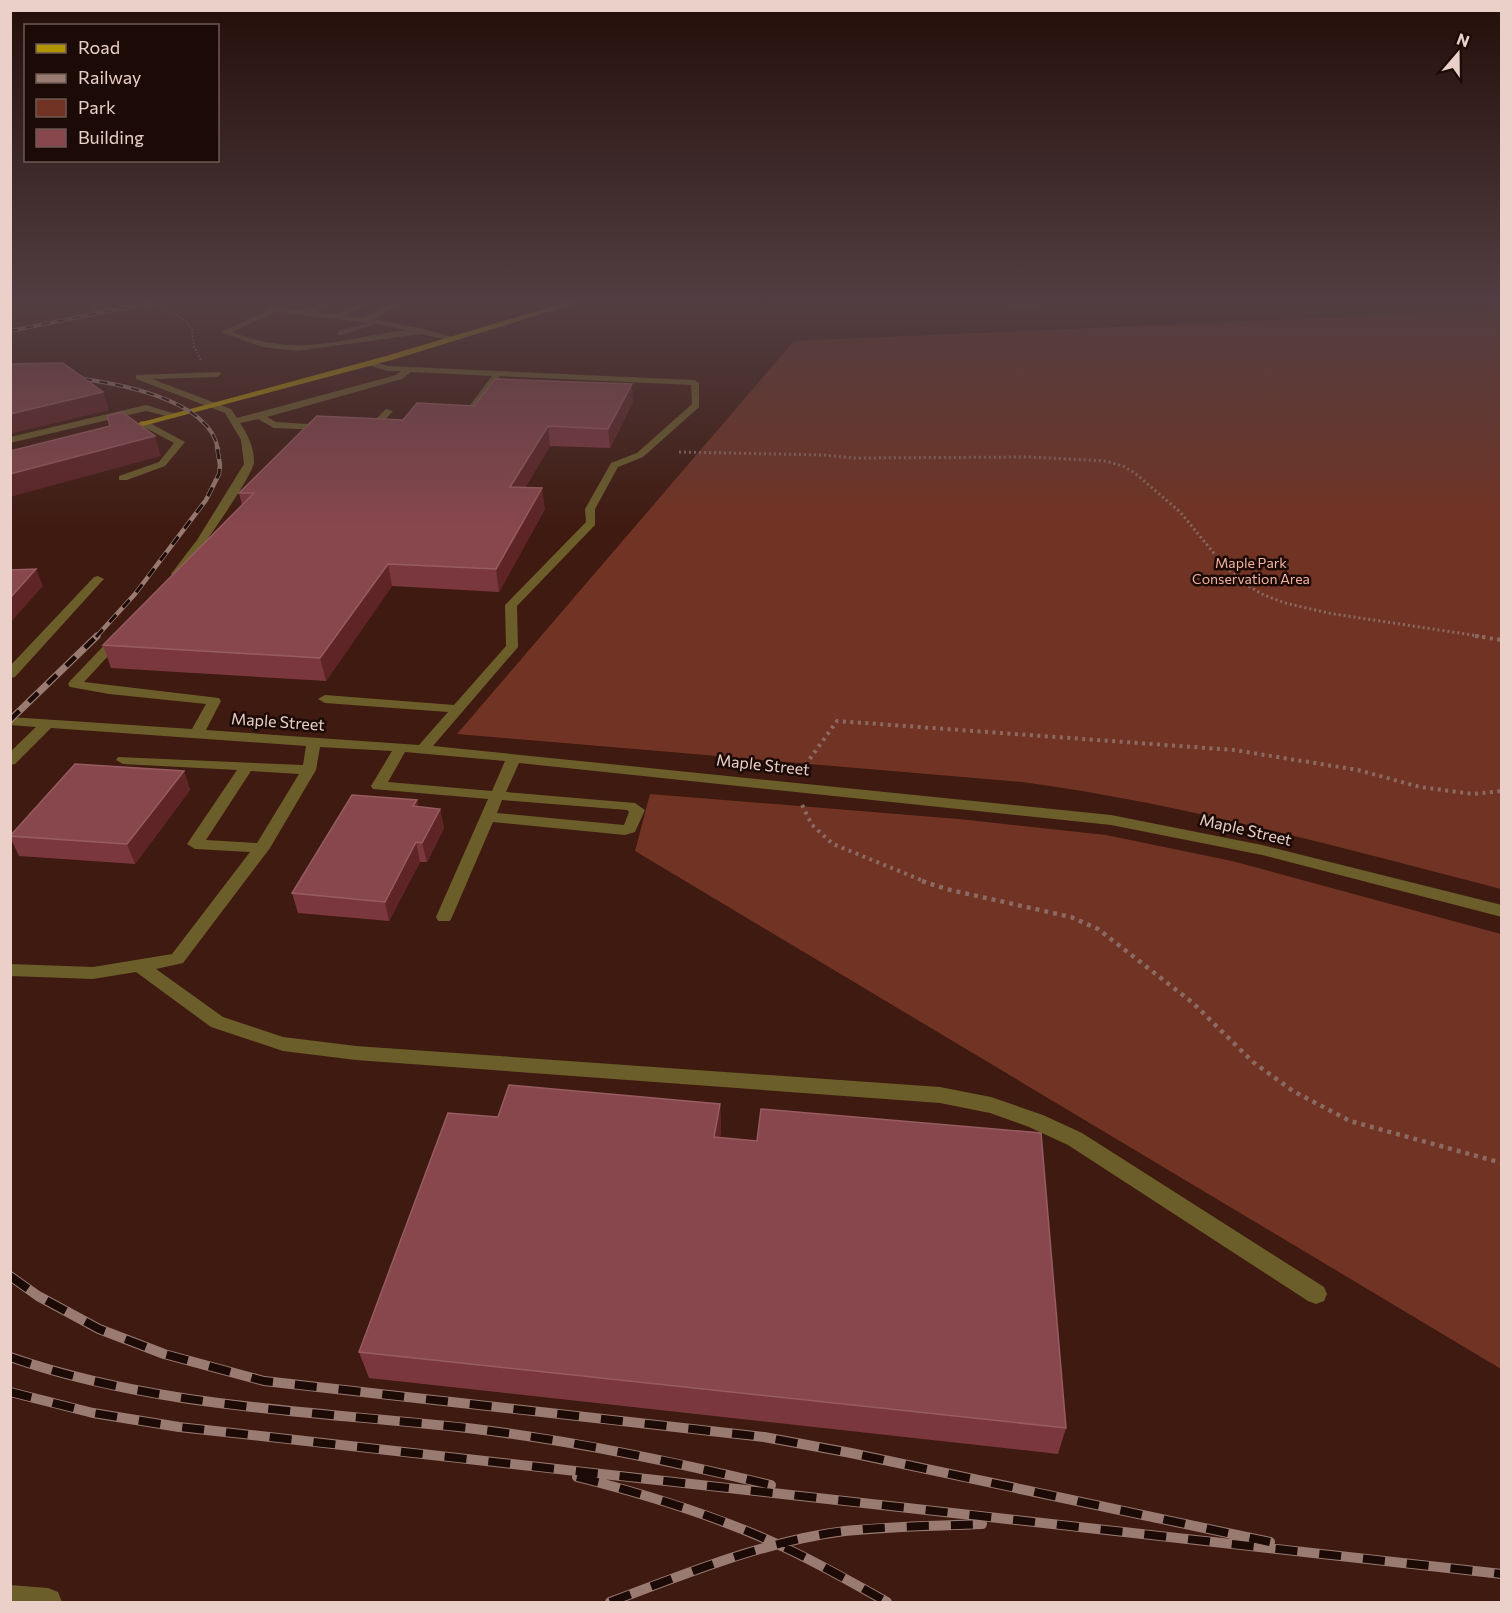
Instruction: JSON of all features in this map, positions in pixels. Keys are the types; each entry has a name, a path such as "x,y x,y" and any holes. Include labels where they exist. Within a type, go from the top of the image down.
{"main road":[{"path":"112,431 313,378"}],"street":[{"path":"142,378 228,411 246,440 249,464 202,542 167,586"},
{"path":"235,421 394,378"},
{"path":"466,416 494,378"},
{"path":"423,749 512,647 511,605 591,524 590,509 614,465 640,455 696,405 695,383 561,378"},
{"path":"10,440 146,408 174,415"},
{"path":"358,430 370,431 388,411"},
{"path":"260,416 274,425 334,429"},
{"path":"123,478 162,464 180,442 143,423"},
{"path":"10,675 98,579"},
{"path":"130,626 75,684 109,690 214,701 197,734"},
{"path":"325,699 458,709"},
{"name":"Maple Street","path":"10,720 514,757 1042,812 1177,832 1335,867 1502,911"},
{"path":"10,761 48,723"},
{"path":"10,970 93,973 177,959 262,848 309,770 314,742"},
{"path":"401,748 378,786 630,806 637,810 630,829 625,830 488,817"},
{"path":"444,917 514,757"},
{"path":"123,760 309,770"},
{"path":"246,768 195,844 262,848"},
{"path":"139,965 217,1022 283,1044 357,1053 940,1095 991,1105 1036,1121 1075,1139 1316,1294"},
{"path":"10,1598 48,1602"}],"path":[{"path":"679,452 854,459 899,456 1030,457 1106,461 1135,472 1180,512 1222,563 1245,584 1264,595 1285,603 1328,613 1502,640"},
{"path":"1502,791 1473,794 1420,787 1358,770 1234,750 837,721 791,785 812,825 833,844 900,873 945,889 1071,917 1098,929 1193,1003 1252,1062 1293,1090 1350,1121 1502,1163"}],"green space":[{"name":"Maple Park Conservation Area","path":"762,378 1501,378 1501,889 1263,828 1083,791 1022,782 457,734"},
{"path":"650,794 959,819 1106,835 1232,861 1501,934 1501,1369 635,851"}],"building":[{"path":"10,378 84,378 103,392 10,414"},
{"path":"495,379 632,384 608,429 548,426 510,487 542,488 496,569 388,564 320,658 103,645 254,493 239,493 317,416 403,420 417,403 474,406"},
{"path":"122,412 155,436 10,474 10,451 110,426 107,416"},
{"path":"36,569 10,598 10,570"},
{"path":"75,764 184,771 127,844 10,836"},
{"path":"352,795 417,800 413,806 440,809 422,843 416,842 385,902 292,893"},
{"path":"509,1085 720,1104 714,1137 757,1141 761,1109 1041,1133 1066,1428 359,1352 448,1113 498,1117"}],"railway":[{"path":"76,378 132,388 178,405 197,417 211,431 218,449"},
{"path":"96,637 135,594 206,500 219,474 217,447"},
{"path":"10,720 96,637"},
{"path":"10,1276 38,1296 99,1329 164,1354 264,1381 764,1437 851,1453 1270,1542"},
{"path":"10,1357 66,1374 179,1397 294,1412 505,1433 620,1452 771,1485"},
{"path":"10,1392 93,1413 179,1427 1502,1574"},
{"path":"577,1477 678,1506 777,1544"},
{"path":"777,1544 845,1531 982,1524"},
{"path":"610,1602 696,1570 777,1544"},
{"path":"777,1544 887,1602"}]}
